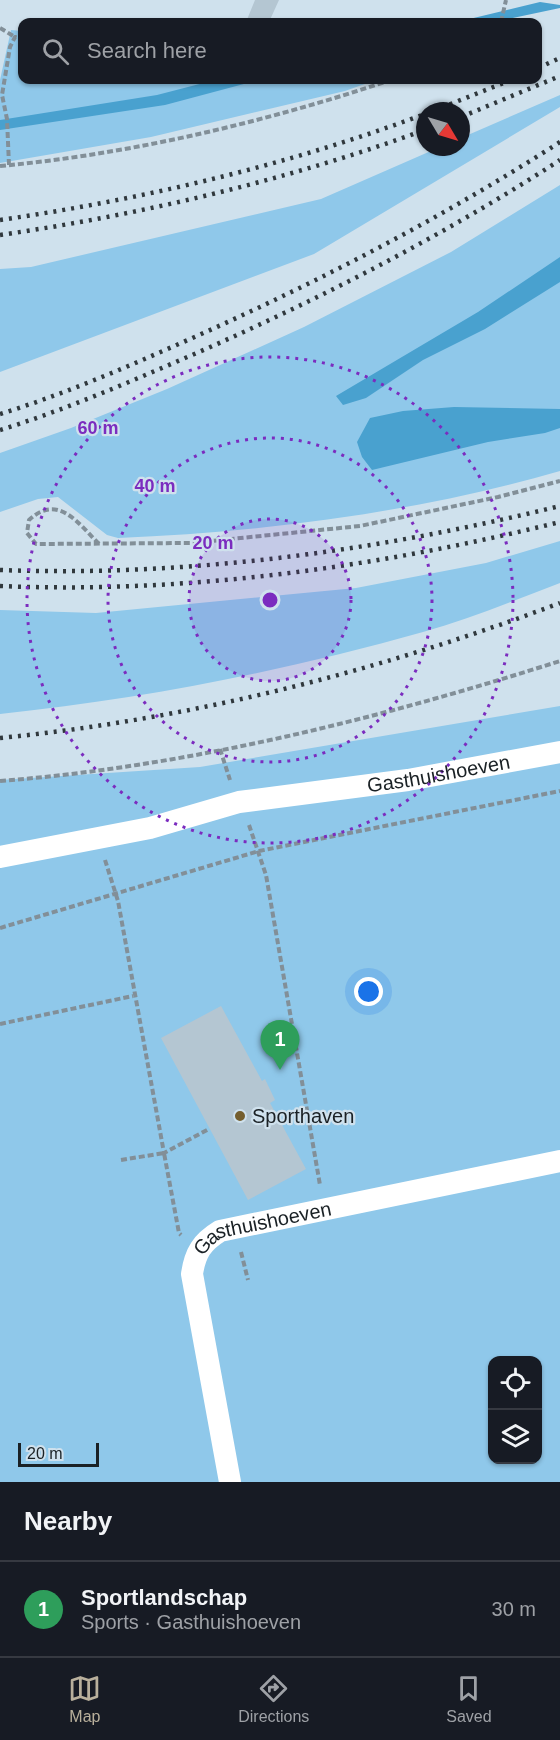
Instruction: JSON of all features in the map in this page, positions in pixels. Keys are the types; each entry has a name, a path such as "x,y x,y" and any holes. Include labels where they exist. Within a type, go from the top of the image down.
{"street":[{"name":"Gasthuishoeven","path":"0,857 150,828 239,802 408,780 560,752"},
{"name":"Gasthuishoeven","path":"230,1482 192,1274 198,1249 220,1231 560,1161"}],"path":[{"path":"502,18 506,0"},
{"path":"0,28 18,38"},
{"path":"9,165 7,119 2,95 10,46 15,37"},
{"path":"0,165 151,145 322,103 379,84"},
{"path":"99,544 67,513 52,508 40,510 29,520 27,533 36,544 99,544 191,543 360,526 498,497 560,481"},
{"path":"0,781 52,777 341,726 441,699 560,662"},
{"path":"220,748 230,781"},
{"path":"0,928 259,851 560,790"},
{"path":"98,838 115,893 179,1233 198,1249"},
{"path":"266,875 325,1210"},
{"path":"0,1024 133,996"},
{"path":"121,1160 164,1153 209,1129"}],"shaded area":[{"path":"540,2 560,5 560,8 513,18 474,18"},
{"path":"11,30 18,31 18,84 365,84 345,91 151,137 0,163 0,80"},
{"path":"200,84 244,84 165,105 0,130 0,120 157,95"},
{"path":"560,95 560,107 314,254 0,372 0,269 31,267 321,199 419,156 470,156 470,134"},
{"path":"560,185 560,471 397,509 230,531 118,538 107,535 58,497 38,499 0,512 0,453 71,428 167,389 304,327 451,252"},
{"path":"560,257 560,282 485,329 423,360 366,398 343,405 336,396 478,312"},
{"path":"454,407 560,409 560,428 545,433 488,442 372,470 362,457 357,442 370,418 403,411"},
{"path":"560,541 560,583 440,627 319,659 213,682 54,708 0,714 0,610 96,613 356,588 486,563"},
{"path":"560,706 560,1482 0,1482 0,780 200,767"}],"building":[{"path":"255,0 279,0 271,18 248,18"},
{"name":"Sporthaven","path":"221,1006 262,1081 265,1079 275,1100 270,1103 306,1169 248,1200 161,1038"}],"railway":[{"path":"542,66 560,58"},
{"path":"542,83 560,76"},
{"path":"456,102 501,84"},
{"path":"470,113 541,84"},
{"path":"0,220 108,202 216,178 321,149 416,117"},
{"path":"0,235 162,206 321,165 416,133"},
{"path":"0,414 51,397 125,367 292,292 428,221 560,142"},
{"path":"0,430 51,413 199,352 338,287 429,239 560,160"},
{"path":"0,570 142,569 282,558 422,536 560,506"},
{"path":"0,586 141,586 282,574 422,552 560,522"},
{"path":"0,738 72,730 143,718 284,689 423,650 560,603"}],"place":[{"name":"Sportlandschap","path":"280,1070"},
{"name":"Sporthaven","path":"240,1116"}]}
